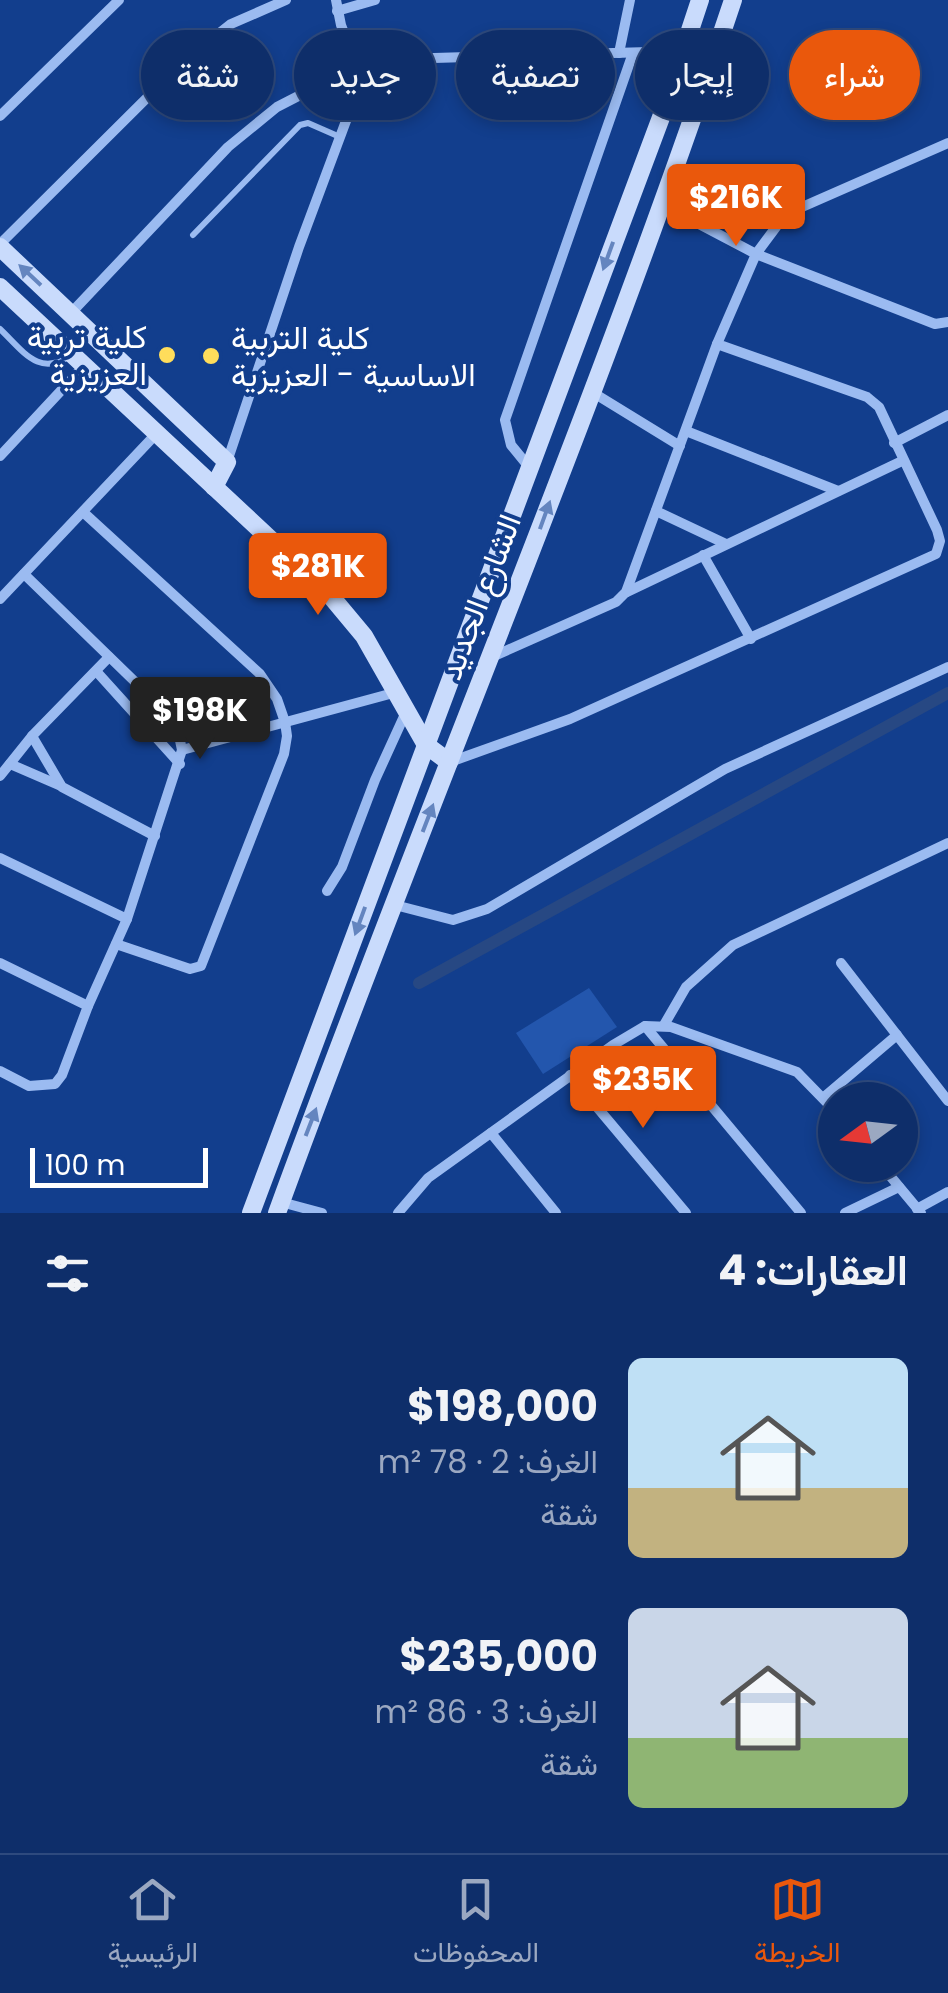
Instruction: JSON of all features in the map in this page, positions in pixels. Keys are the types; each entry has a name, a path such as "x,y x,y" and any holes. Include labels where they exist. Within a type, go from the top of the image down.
{"main road":[{"name":"الشارع الجديد","path":"691,30 700,0"},
{"name":"الشارع الجديد","path":"279,1208 591,392 732,0"},
{"name":"الشارع الجديد","path":"251,1213 658,120"},
{"path":"0,245 227,462 214,487"},
{"path":"0,287 351,619 426,745 449,762"},
{"path":"458,655 487,660"}],"street":[{"path":"0,116 119,0"},
{"path":"246,0 252,13"},
{"path":"0,245 183,62 231,24 286,0"},
{"path":"346,30 336,6 375,0"},
{"path":"619,53 630,0"},
{"path":"436,58 633,52 505,420 510,444 529,468"},
{"path":"71,313 251,125 294,99"},
{"path":"227,462 298,247 345,120"},
{"path":"626,592 717,344 756,254 779,223 794,212 948,142"},
{"path":"661,204 756,254 934,324 948,322"},
{"path":"449,762 570,719 942,555 937,530 879,407 866,397 717,344"},
{"path":"0,456 78,360"},
{"path":"591,392 680,446"},
{"path":"894,444 948,415"},
{"path":"686,432 838,492"},
{"path":"0,600 156,434"},
{"path":"487,660 616,602 626,592 902,461"},
{"path":"82,512 260,674 276,700 288,736 277,776 201,966 190,970 116,944"},
{"path":"656,512 726,544"},
{"path":"703,555 752,639"},
{"path":"0,1071 29,1086 56,1084 62,1075 127,919 182,750 172,720 24,574"},
{"path":"0,776 32,736 109,656"},
{"path":"395,905 453,920 487,908 725,769 948,667"},
{"path":"96,671 180,764"},
{"path":"182,750 397,692"},
{"path":"327,891 342,868 406,711"},
{"path":"32,736 62,787"},
{"path":"10,764 155,836"},
{"path":"664,1025 697,975 733,945 948,843"},
{"path":"0,858 127,919"},
{"path":"0,963 88,1006"},
{"path":"841,963 948,1101"},
{"path":"405,1210 428,1178 645,1026 664,1025 797,1072 818,1092"},
{"path":"645,1026 801,1213"},
{"path":"843,1082 897,1035"},
{"path":"570,1076 686,1213"},
{"path":"490,1133 556,1213"},
{"path":"896,1182 919,1211 948,1192"},
{"path":"846,1213 899,1186"},
{"path":"279,1208 322,1213"}],"lane":[{"path":"194,235 300,125 308,123 340,136"},
{"path":"0,329 32,360 46,366 78,360"}],"shaded area":[{"path":"589,988 617,1027 543,1074 516,1033"}],"waterway":[{"path":"419,983 948,693"}],"place":[{"name":"كلية تربية العزيزية","path":"167,355"},
{"name":"كلية التربية الاساسية - العزيزية","path":"211,356"}]}
